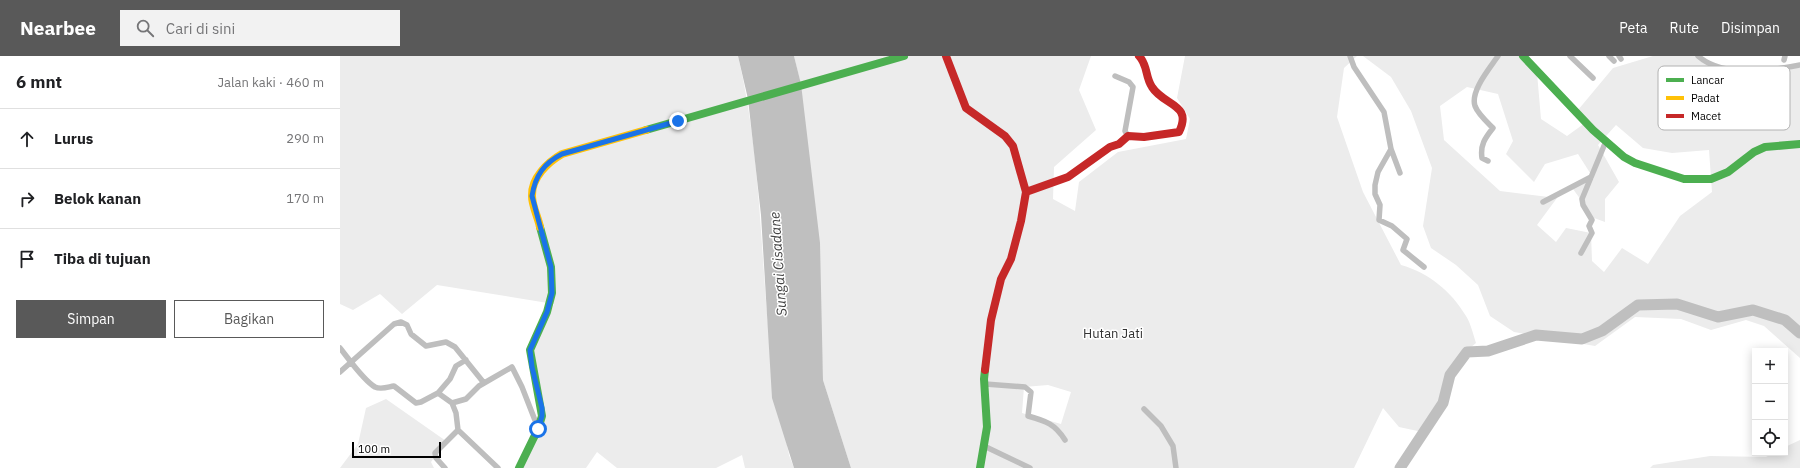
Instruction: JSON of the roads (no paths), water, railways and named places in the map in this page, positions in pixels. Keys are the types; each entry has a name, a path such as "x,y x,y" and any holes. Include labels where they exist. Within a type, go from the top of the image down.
{"street":[{"path":"519,468 538,429 542,416 542,408 532,367 530,350 547,312 552,293 551,267 532,196 537,177 551,159 562,154 904,56"},
{"path":"946,56 966,108 1005,136 1013,146 1026,192 1021,221 1010,259 1001,279 991,320 985,384 987,427 980,468"},
{"path":"1026,192 1068,177 1110,147 1119,144 1128,136 1144,137 1176,134 1183,126 1183,116 1176,105 1159,96 1152,88 1146,75 1147,59 1139,56"},
{"path":"1350,56 1354,67 1384,112 1391,149 1400,173"},
{"path":"1488,161 1482,158 1480,150 1483,141 1492,128 1474,105 1474,97 1478,85 1498,56"},
{"path":"1524,56 1593,130 1624,157 1635,163 1684,179 1711,179 1728,172 1754,152 1765,147 1800,144"},
{"path":"1570,56 1593,78"},
{"path":"1609,56 1614,61"},
{"path":"1698,56 1714,66"},
{"path":"1790,66 1800,65"},
{"path":"1115,76 1128,82 1132,87 1125,131 1128,136"},
{"path":"1581,253 1592,233 1589,226 1592,220 1583,205 1582,199 1606,141"},
{"path":"1391,149 1378,172 1375,185 1375,194 1380,205 1379,220 1392,226 1407,239 1403,250 1424,267"},
{"path":"1543,202 1592,177"},
{"path":"340,372 394,324 401,322 407,325 411,334 426,346 446,342 455,347 484,383"},
{"path":"340,348 352,361 364,378 375,387 382,388 394,386 416,403 438,393 450,379 456,366 466,360"},
{"path":"452,403 466,399 484,383 512,367 522,387 538,429"},
{"path":"985,384 1025,387 1031,392 1028,416 1047,421 1060,431 1065,440"},
{"path":"438,393 452,403 456,413 458,430 498,468"},
{"path":"1144,409 1161,426 1173,446 1176,468"},
{"path":"445,468 436,458 436,453 458,430"},
{"path":"984,446 1030,468"}],"water":[{"name":"Sungai Cisadane","path":"738,56 794,56 801,84 820,243 823,380 851,468 794,468 772,398 761,215 748,99"}],"waterway":[{"path":"1400,468 1443,403 1450,375 1467,352 1488,351 1536,335 1582,339 1602,331 1638,305 1677,304 1718,317 1753,310 1785,320 1800,333"}],"park label":[{"name":"Hutan Jati","path":"1113,333"}]}
